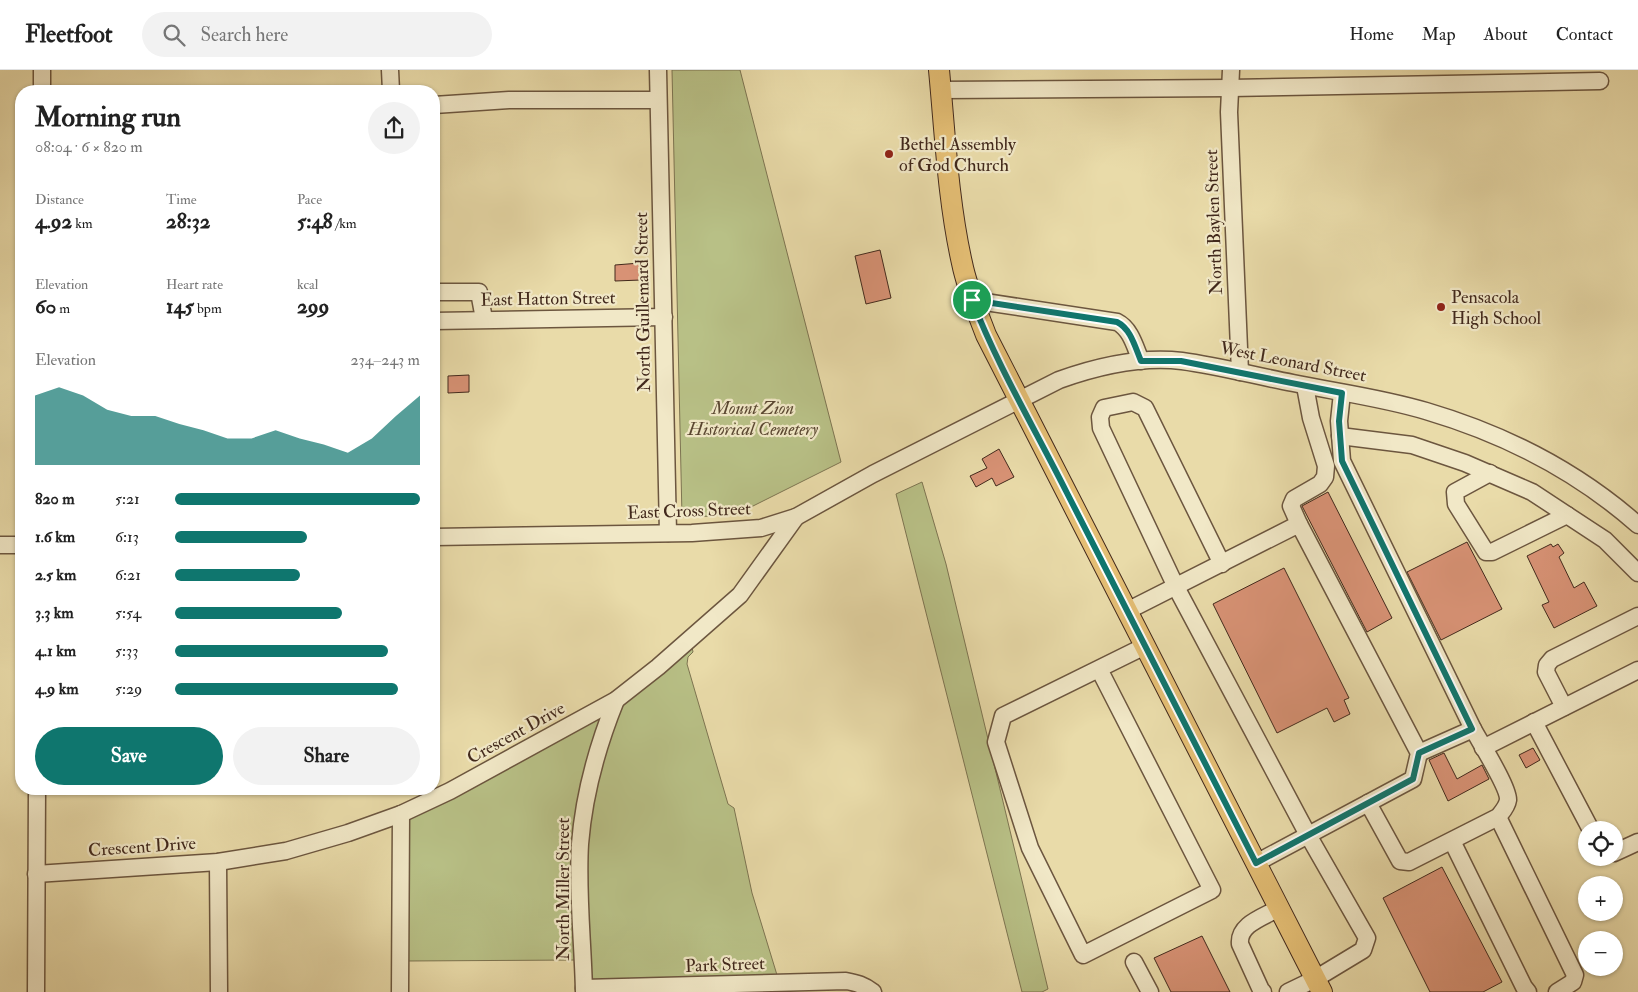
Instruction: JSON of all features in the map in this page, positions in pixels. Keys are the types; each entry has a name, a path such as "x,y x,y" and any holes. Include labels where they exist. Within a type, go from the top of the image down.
{"main road":[{"path":"939,70 954,226 972,300 986,335 1318,986"}],"street":[{"path":"42,70 42,85"},
{"path":"390,70 391,85"},
{"name":"North Guillemard Street","path":"658,70 668,533"},
{"name":"North Baylen Street","path":"1231,70 1229,112 1240,372"},
{"path":"941,90 1230,88 1490,76 1600,81"},
{"path":"440,105 509,100 658,100"},
{"path":"440,292 479,292 484,320"},
{"path":"972,300 1117,322 1127,330 1141,361"},
{"name":"East Hatton Street","path":"440,321 664,317"},
{"name":"West Leonard Street","path":"927,447 1059,380 1085,371 1119,363 1181,361 1426,411 1480,429 1530,451 1582,482 1638,525"},
{"path":"1256,863 1413,779 1419,753 1291,506 1294,499 1320,484 1325,477 1326,466 1311,418 1305,386"},
{"path":"1342,393 1339,421 1342,461 1472,729 1503,784 1508,799 1505,809 1498,817 1409,862 1400,861 1368,803"},
{"path":"1222,564 1146,408 1134,402 1104,408 1100,417 1100,428 1176,587 1308,836 1367,938 1363,950 1318,986 1288,992"},
{"path":"1340,436 1412,445 1465,462 1532,492 1605,540 1638,573"},
{"name":"East Cross Street","path":"440,537 668,533 761,528 796,517 865,478 927,447"},
{"path":"1490,474 1455,492 1456,504 1486,552 1492,552 1567,515"},
{"name":"Crescent Drive","path":"36,874 218,862 286,851 348,833 401,814 458,787 616,700 658,667 740,595 796,517"},
{"path":"1127,612 1299,524"},
{"path":"0,545 15,545"},
{"path":"1564,707 1546,672 1547,665 1552,659 1638,616"},
{"path":"1099,669 1212,890 1083,955 1030,848 996,742 1003,716 1145,646"},
{"path":"1483,748 1638,670"},
{"name":"North Miller Street","path":"584,990 580,845 584,808 592,767 603,731 616,700"},
{"path":"1534,722 1586,821"},
{"path":"1419,753 1472,729"},
{"path":"36,992 37,795"},
{"path":"400,992 401,814"},
{"path":"1498,817 1574,975 1573,982 1558,992"},
{"path":"1452,841 1528,992"},
{"path":"1623,849 1638,842"},
{"path":"218,862 219,992"},
{"path":"1263,992 1260,990 1239,938 1245,927 1279,908"},
{"path":"1134,962 1150,992"},
{"name":"Park Street","path":"584,990 772,988 846,982 857,983 870,989"}],"green space":[{"name":"Mount Zion Historical Cemetery","path":"672,70 740,70 841,462 751,507 715,516 682,517"},
{"path":"922,482 946,564 1048,989 1042,992 1022,992 896,494"},
{"path":"692,647 693,652 688,657 687,664 728,804 734,808 752,893 777,975 590,980 587,845 591,809 599,769 621,705"},
{"path":"602,717 597,729 576,960 407,961 408,820 452,799"}],"building":[{"path":"880,250 891,298 866,304 855,256"},
{"path":"640,263 641,280 615,281 615,265"},
{"path":"469,375 469,392 448,393 448,376"},
{"path":"999,449 1014,477 996,486 992,478 976,487 970,476 987,468 982,459"},
{"path":"1328,492 1392,618 1367,632 1302,506"},
{"path":"1467,542 1502,609 1441,640 1407,572"},
{"path":"1551,544 1553,547 1558,544 1564,553 1559,557 1574,588 1584,582 1597,606 1554,628 1542,605 1549,602 1527,556"},
{"path":"1284,568 1349,698 1344,700 1350,714 1334,722 1327,708 1277,733 1213,604"},
{"path":"1533,748 1540,760 1526,768 1519,755"},
{"path":"1444,753 1457,779 1482,765 1489,779 1448,801 1429,760"},
{"path":"1442,867 1502,982 1483,992 1430,992 1383,898"},
{"path":"1202,936 1230,992 1171,992 1154,958"}],"place":[{"name":"Bethel Assembly of God Church","path":"889,154"},
{"name":"Pensacola High School","path":"1441,307"}],"route":[{"path":"972,300 1117,322 1127,330 1141,361 1181,361 1342,393 1339,421 1342,461 1472,729 1419,753 1413,779 1256,863 1001,367 972,300"}]}
